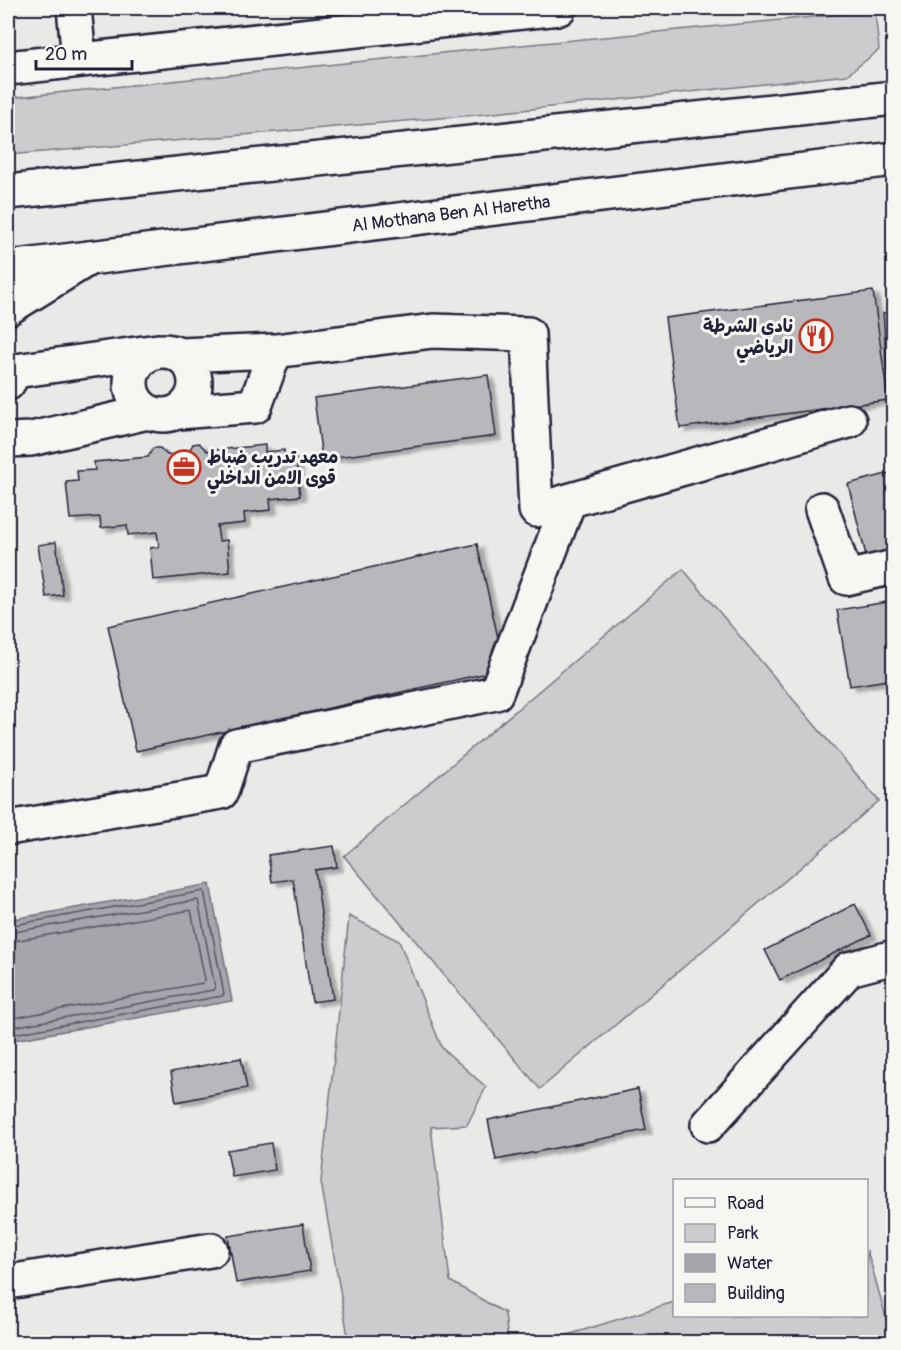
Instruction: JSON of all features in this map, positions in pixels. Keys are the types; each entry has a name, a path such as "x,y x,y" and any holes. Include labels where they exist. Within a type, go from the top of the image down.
{"main road":[{"path":"74,8 79,59"},
{"path":"8,68 420,15 559,8"},
{"path":"8,192 894,98"},
{"name":"Al Mothana Ben Al Haretha","path":"8,268 894,159"},
{"path":"8,308 89,258"},
{"path":"8,383 15,371 170,353 275,351 433,331 528,334 536,510 849,421"},
{"path":"8,440 31,439 163,412 255,406 275,351"},
{"path":"170,353 193,370 195,379 192,399 163,412 133,397 131,377 141,359 170,353"},
{"path":"8,828 221,792 236,746 496,693 569,501"},
{"path":"822,509 846,578 894,567"},
{"path":"708,1125 849,969 894,957"},
{"path":"8,1282 211,1250"}],"green space":[{"path":"875,11 879,50 847,75 476,115 8,155 8,98"},
{"path":"683,569 879,801 540,1089 344,856"},
{"path":"349,916 399,941 442,1048 486,1087 467,1125 431,1127 450,1281 505,1313 508,1342 349,1342 321,1182"},
{"path":"868,1254 893,1342 545,1342 673,1302 673,1317 868,1317"}],"water":[{"path":"210,884 232,1001 8,1041 8,920"}],"building":[{"path":"873,291 888,400 680,428 665,318"},
{"path":"894,312 894,397 889,397 883,313"},
{"path":"488,375 496,436 322,459 314,398"},
{"path":"199,443 207,451 265,445 265,452 284,450 285,459 296,458 300,496 270,499 271,510 244,513 245,523 217,526 219,541 227,540 230,572 153,580 150,548 159,547 157,532 128,535 127,525 101,528 100,517 70,519 66,482 78,481 77,471 95,470 94,462 148,457 153,448 160,448 167,455 188,453 193,444"},
{"path":"894,472 894,552 867,559 848,484"},
{"path":"56,542 63,595 46,597 38,545"},
{"path":"477,544 505,669 136,751 108,626"},
{"path":"894,601 894,679 850,686 837,610"},
{"path":"334,846 337,867 315,870 333,999 312,1002 293,879 272,882 268,855"},
{"path":"855,904 871,935 780,980 765,950"},
{"path":"241,1058 247,1088 176,1102 171,1072"},
{"path":"638,1089 646,1130 496,1160 488,1120"},
{"path":"271,1143 275,1170 232,1177 227,1150"},
{"path":"303,1224 310,1271 236,1283 228,1236"}],"place":[{"name":"نادي الشرطة الرياضي","path":"816,336"},
{"name":"معهد تدريب ضباط قوى الامن الداخلي","path":"184,467"}]}
